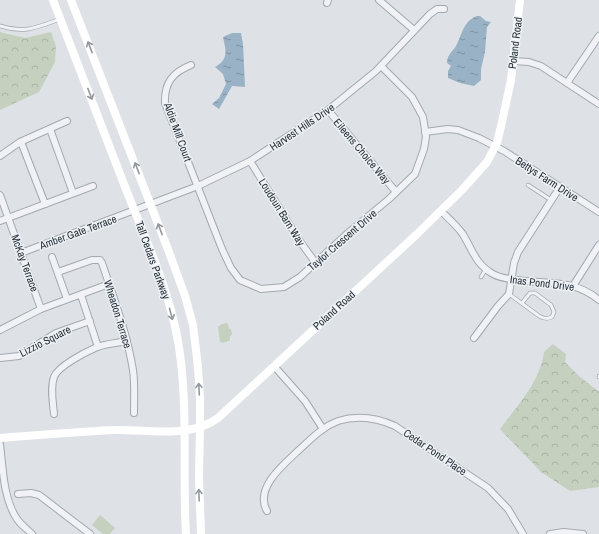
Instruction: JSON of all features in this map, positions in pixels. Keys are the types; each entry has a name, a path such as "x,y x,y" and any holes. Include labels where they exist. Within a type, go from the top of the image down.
{"main road":[{"name":"Tall Cedars Parkway","path":"53,0 159,276 178,339 184,391 186,534"},
{"name":"Tall Cedars Parkway","path":"71,0 151,205 185,296 193,325 198,368 201,534"},
{"name":"Poland Road","path":"0,438 115,430 184,430 200,428 218,418 411,240 441,211 487,162 495,146 502,122 514,61 520,0"}],"street":[{"path":"379,0 414,30"},
{"name":"Harvest Hills Drive","path":"135,211 198,186 250,161 328,110 381,66 430,14 437,9 444,9"},
{"path":"567,83 599,36"},
{"path":"514,61 529,62 541,66 599,104"},
{"name":"Aldie Mill Court","path":"191,65 183,68 174,75 168,84 165,93 166,103 198,186"},
{"name":"Taylor Crescent Drive","path":"198,186 230,268 240,280 261,289 284,286 300,277 415,174 424,149 425,132 423,117 416,103 408,93 381,66"},
{"name":"Eileens Choice Way","path":"328,110 396,192"},
{"path":"0,156 21,142 67,121"},
{"path":"50,129 73,193"},
{"name":"Bettys Farm Drive","path":"425,132 448,129 468,133 495,146 599,212"},
{"path":"21,142 45,204"},
{"name":"Loudoun Barn Way","path":"250,161 299,240 316,262"},
{"path":"0,221 93,186"},
{"path":"474,338 509,294 514,262 518,252 560,187"},
{"name":"McKay Terrace","path":"0,195 41,309"},
{"name":"Amber Gate Terrace","path":"21,253 135,211"},
{"name":"Inas Pond Drive","path":"441,211 457,227 476,260 486,269 499,277 573,286 585,290 599,300"},
{"path":"573,286 599,245"},
{"path":"52,257 68,299"},
{"name":"Wheadon Terrace","path":"58,272 92,260 100,260 119,313 127,341 133,372 134,413"},
{"path":"0,330 41,309 109,284"},
{"path":"81,295 98,347"},
{"name":"Lizzio Square","path":"0,358 19,356 56,333 90,321"},
{"path":"54,414 53,382 55,375 65,365 98,347 127,341"},
{"path":"274,366 301,396 323,429"},
{"name":"Cedar Pond Place","path":"267,511 264,506 265,491 275,474 282,466 323,429 338,421 358,417 377,419 395,426 488,488 508,509 523,534"},
{"path":"0,444 10,507 17,519 32,534"},
{"path":"18,494 31,492 39,494 90,534"},
{"path":"550,534 564,532 583,534"}],"lane":[{"path":"0,26 18,30 29,29 60,19"},
{"path":"528,185 551,200"},
{"path":"481,277 486,269"},
{"path":"509,294 543,318 547,319 552,317 554,312 551,305 535,293 530,294 522,303"}],"green space":[{"path":"0,32 25,38 51,32 56,46 55,62 39,92 0,110"},
{"path":"226,323 228,324 229,329 231,329 232,335 230,336 229,341 220,342 218,327"},
{"path":"553,344 566,354 565,362 579,376 599,392 599,487 570,491 541,472 500,429 527,393 538,373 544,352"},
{"path":"100,515 115,528 110,534 103,534 92,525"}],"water":[{"path":"477,16 491,22 487,27 485,52 481,69 481,80 474,86 460,83 448,78 448,71 451,66 447,63 447,60 456,46 466,25 472,18"},
{"path":"232,33 241,33 245,87 232,86 219,109 212,104 219,98 226,84 223,74 215,67 223,61 224,58 225,51 223,37"}]}
